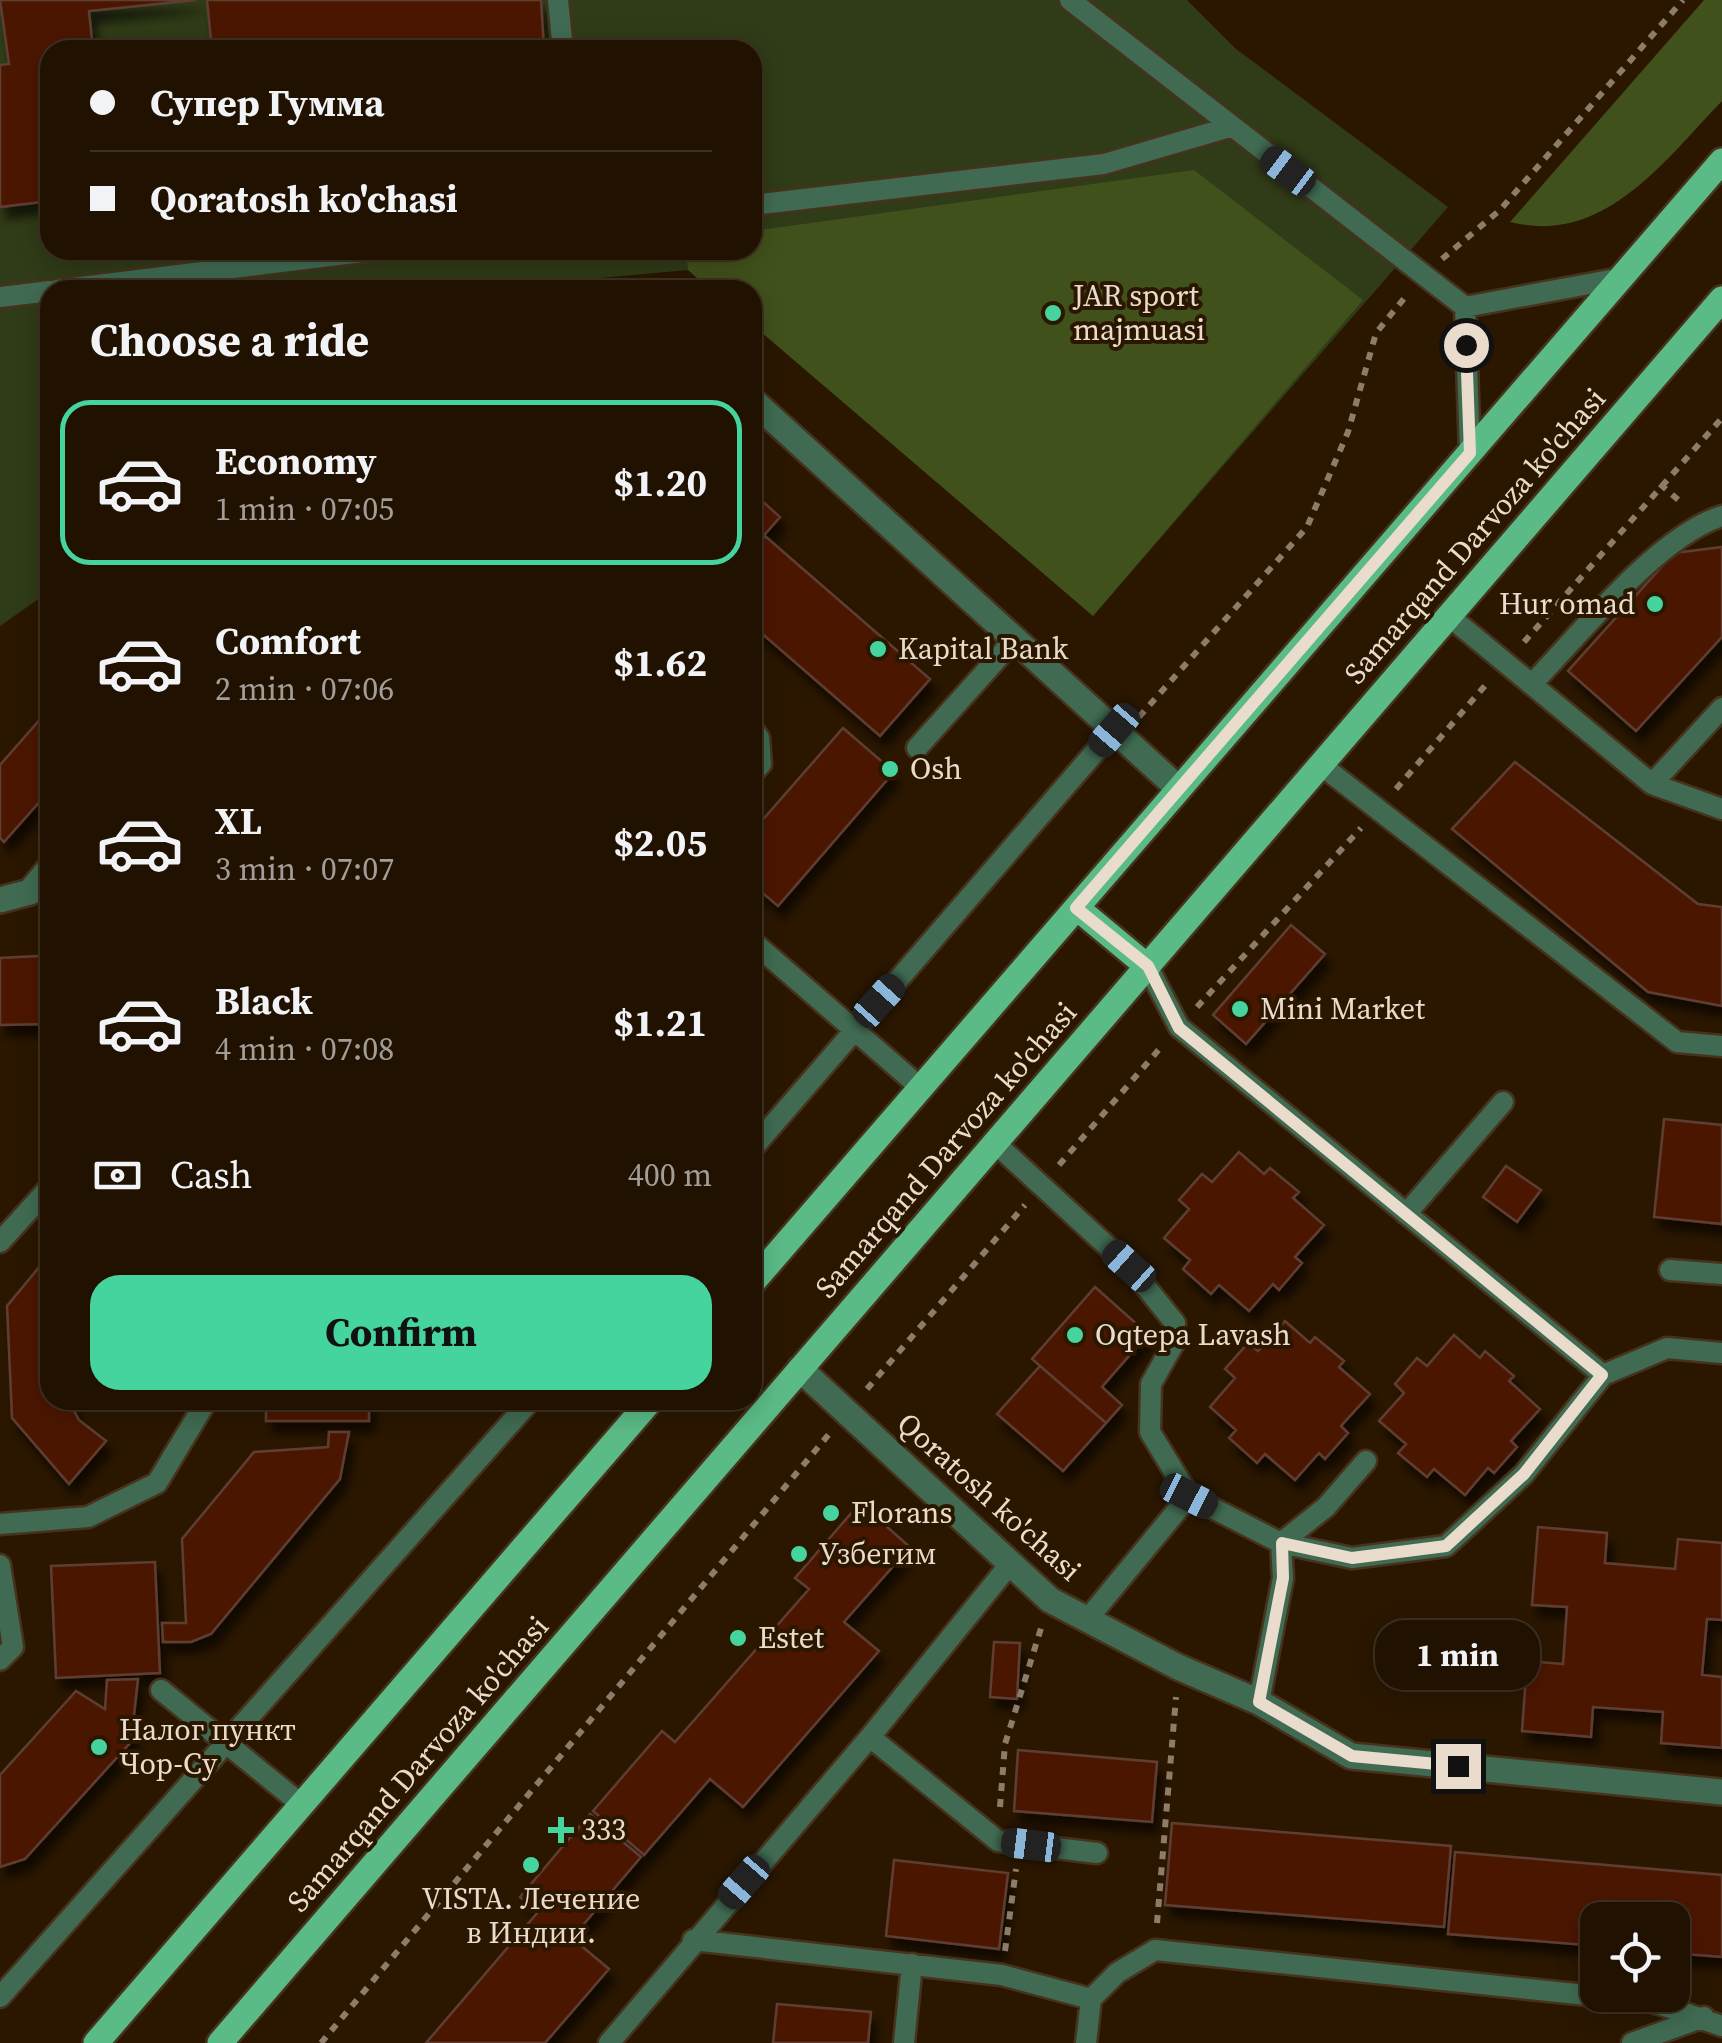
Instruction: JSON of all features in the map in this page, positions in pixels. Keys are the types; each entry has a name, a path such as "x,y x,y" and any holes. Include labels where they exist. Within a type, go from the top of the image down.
{"main road":[{"name":"Samarqand Darvoza ko'chasi","path":"762,1271 1722,161"},
{"name":"Samarqand Darvoza ko'chasi","path":"220,2043 1722,299"},
{"path":"1076,908 1148,966"},
{"name":"Samarqand Darvoza ko'chasi","path":"96,2043 642,1410"}],"street":[{"path":"762,409 1180,790"},
{"path":"0,900 30,892 40,880"},
{"name":"Qoratosh ko'chasi","path":"800,1369 1050,1600 1178,1667 1259,1702 1352,1756 1722,1792"}],"lane":[{"path":"558,0 561,40"},
{"path":"1070,0 1230,128 1466,307 1621,278"},
{"path":"762,204 1104,164 1230,128"},
{"path":"134,280 297,260"},
{"path":"0,297 40,292"},
{"path":"1466,307 1470,453"},
{"path":"1532,684 1666,547 1703,522 1722,516"},
{"path":"1449,616 1652,784 1722,809"},
{"path":"917,748 1015,640"},
{"path":"1652,784 1722,708"},
{"path":"762,1137 1118,733"},
{"path":"1321,765 1677,1042 1722,1046"},
{"path":"762,950 921,1088"},
{"path":"1148,966 1179,1028 1602,1375"},
{"path":"1406,1214 1502,1102"},
{"path":"995,1143 1129,1266 1175,1323 1174,1343 1151,1384 1150,1432 1189,1496 1282,1543 1352,1558 1446,1546 1524,1474 1602,1375 1668,1348 1722,1354"},
{"path":"2,1236 40,1198"},
{"path":"1670,1270 1722,1274"},
{"path":"0,1524 88,1517 157,1483 196,1410"},
{"path":"0,1997 523,1410"},
{"path":"1282,1543 1326,1507 1366,1461"},
{"path":"1086,1621 1189,1496"},
{"path":"1259,1702 1283,1578 1282,1543"},
{"path":"609,2043 693,1940 870,1738 1010,1564"},
{"path":"0,1565 13,1647 0,1660"},
{"path":"161,1690 302,1805"},
{"path":"870,1738 998,1841 1097,1853"},
{"path":"693,1940 1002,1975 1091,1999"},
{"path":"1086,2043 1091,1999 1118,1974 1156,1950 1653,2002 1713,2021"},
{"path":"904,2043 912,1964"},
{"path":"1632,2043 1713,2021"}],"path":[{"path":"1118,733 1308,527 1348,432 1376,333 1422,276 1500,210 1683,0"},
{"path":"321,2043 1040,1186 1722,418"},
{"path":"1002,1975 1016,1867 998,1841 1005,1744 1050,1600"},
{"path":"1156,1950 1178,1667"}],"green space":[{"name":"JAR sport majmuasi","path":"0,0 1187,0 1236,49 1448,207 1093,616 762,333 762,280 700,280 688,270 578,280 40,280 40,598 0,626"},
{"path":"1704,0 1722,0 1722,101 1654,172 1603,210 1575,222 1544,226 1510,222"},
{"path":"1194,170 1363,300 1093,616 762,333 762,280 700,280 688,270 687,260 762,260 762,230"}],"building":[{"path":"0,0 196,0 89,11 92,40 40,40 40,202 0,207 0,65 9,64"},
{"path":"207,0 541,0 543,40 211,40"},
{"path":"762,501 780,517 762,538"},
{"path":"765,536 930,679 880,736 762,634"},
{"path":"1722,547 1722,637 1636,731 1568,671 1674,553"},
{"path":"40,719 40,801 4,842 0,838 0,765"},
{"path":"843,728 894,772 778,906 762,892 762,821"},
{"path":"1515,762 1698,904 1722,907 1722,1006 1648,992 1452,829"},
{"path":"1291,925 1325,954 1246,1044 1213,1015"},
{"path":"40,956 40,1024 0,1025 0,958"},
{"path":"1664,1119 1722,1125 1722,1224 1654,1217"},
{"path":"1239,1152 1264,1174 1270,1168 1299,1192 1293,1198 1324,1225 1295,1257 1302,1263 1279,1290 1273,1284 1249,1311 1219,1285 1211,1294 1183,1269 1190,1260 1164,1238 1189,1209 1179,1200 1202,1174 1212,1182"},
{"path":"1506,1166 1541,1190 1517,1222 1483,1197"},
{"path":"40,1266 40,1410 74,1410 79,1420 106,1441 69,1484 12,1418 7,1306"},
{"path":"1095,1287 1148,1334 1102,1387 1122,1405 1106,1423 1032,1359"},
{"path":"1285,1321 1310,1343 1315,1337 1344,1361 1339,1367 1370,1394 1341,1426 1348,1433 1325,1459 1319,1453 1295,1480 1265,1454 1257,1463 1229,1438 1236,1430 1210,1407 1235,1378 1225,1369 1248,1343 1258,1351"},
{"path":"1454,1335 1480,1358 1485,1351 1514,1376 1509,1381 1540,1409 1511,1441 1517,1447 1494,1473 1488,1468 1465,1495 1434,1469 1427,1477 1398,1453 1406,1444 1379,1421 1404,1393 1395,1384 1417,1358 1427,1366"},
{"path":"1040,1366 1106,1423 1063,1471 997,1414"},
{"path":"266,1410 369,1410 369,1421 266,1421"},
{"path":"329,1432 349,1432 340,1479 211,1634 191,1642 163,1642 162,1623 186,1623 182,1539 254,1452 328,1447"},
{"path":"860,1503 910,1547 844,1622 879,1651 743,1807 710,1779 644,1855 593,1811 662,1731 675,1742 809,1589 795,1578"},
{"path":"1538,1527 1607,1533 1605,1563 1675,1569 1678,1539 1722,1543 1722,1620 1707,1619 1702,1675 1722,1677 1722,1748 1661,1743 1663,1712 1593,1707 1591,1737 1522,1731 1527,1661 1563,1664 1567,1607 1532,1605"},
{"path":"155,1562 160,1673 56,1678 51,1566"},
{"path":"994,1642 1020,1643 1017,1699 990,1697"},
{"path":"138,1679 131,1742 25,1859 0,1867 0,1775 76,1691 105,1709 107,1680"},
{"path":"1018,1750 1157,1762 1152,1822 1014,1811"},
{"path":"590,1814 641,1857 572,1938 609,1969 545,2043 426,2043 538,1912 520,1897"},
{"path":"1172,1823 1451,1846 1444,1927 1165,1905"},
{"path":"1455,1852 1722,1875 1722,1957 1690,1954 1690,1902 1580,1902 1580,1945 1448,1934"},
{"path":"894,1860 1008,1873 999,1949 886,1936"},
{"path":"777,2004 871,2012 868,2043 773,2043"}],"place":[{"name":"JAR sport majmuasi","path":"1053,313"},
{"name":"Hur omad","path":"1655,604"},
{"name":"Kapital Bank","path":"878,649"},
{"name":"Osh","path":"890,769"},
{"name":"Mini Market","path":"1240,1009"},
{"name":"Oqtepa Lavash","path":"1075,1335"},
{"name":"Florans","path":"831,1513"},
{"name":"Узбегим","path":"799,1554"},
{"name":"Estet","path":"738,1638"},
{"name":"Налог пункт Чор-Су","path":"99,1747"},
{"name":"333","path":"561,1830"},
{"name":"VISTA. Лечение в Индии.","path":"531,1865"}],"route":[{"path":"1458,1766 1352,1756 1259,1702 1283,1578 1282,1543 1352,1558 1446,1546 1524,1474 1602,1375 1179,1028 1148,966 1076,908 1470,453 1466,345"}]}
